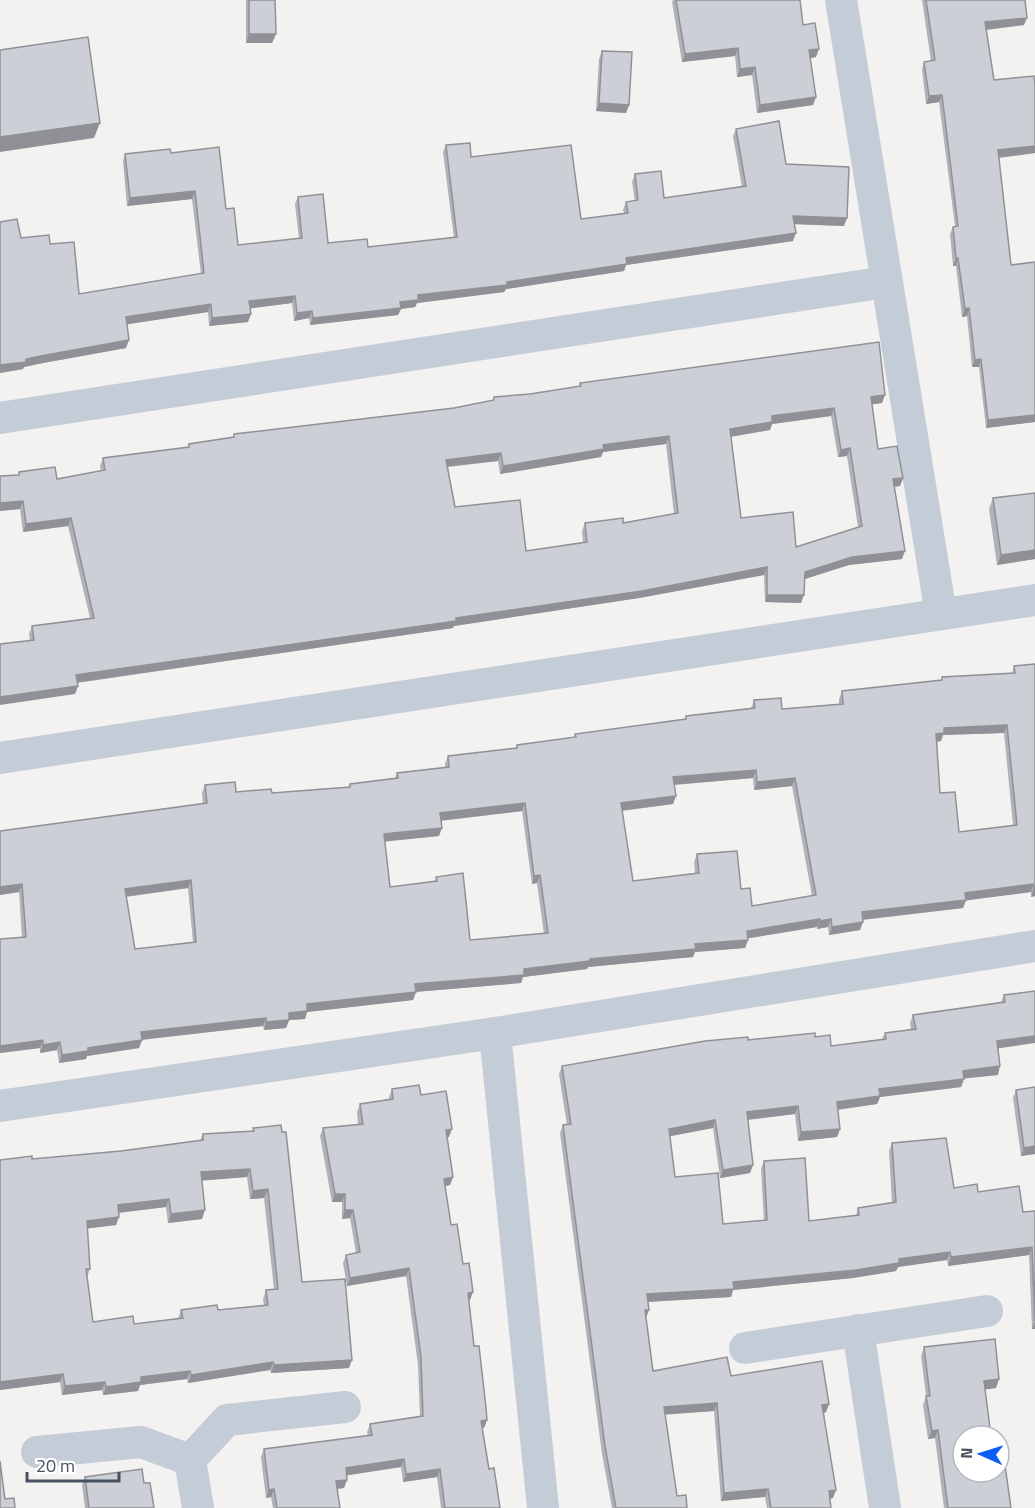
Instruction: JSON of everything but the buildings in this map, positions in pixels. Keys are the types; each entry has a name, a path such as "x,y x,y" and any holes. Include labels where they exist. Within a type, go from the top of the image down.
{"street":[{"path":"841,0 941,614"},
{"path":"0,418 886,282"},
{"path":"0,758 1035,600"},
{"path":"0,1106 495,1033 1035,946"},
{"path":"495,1033 543,1508"},
{"path":"745,1348 987,1311"},
{"path":"858,1330 885,1508"},
{"path":"190,1460 228,1420 345,1407"},
{"path":"37,1452 141,1443 190,1460"},
{"path":"190,1460 198,1508"}]}
